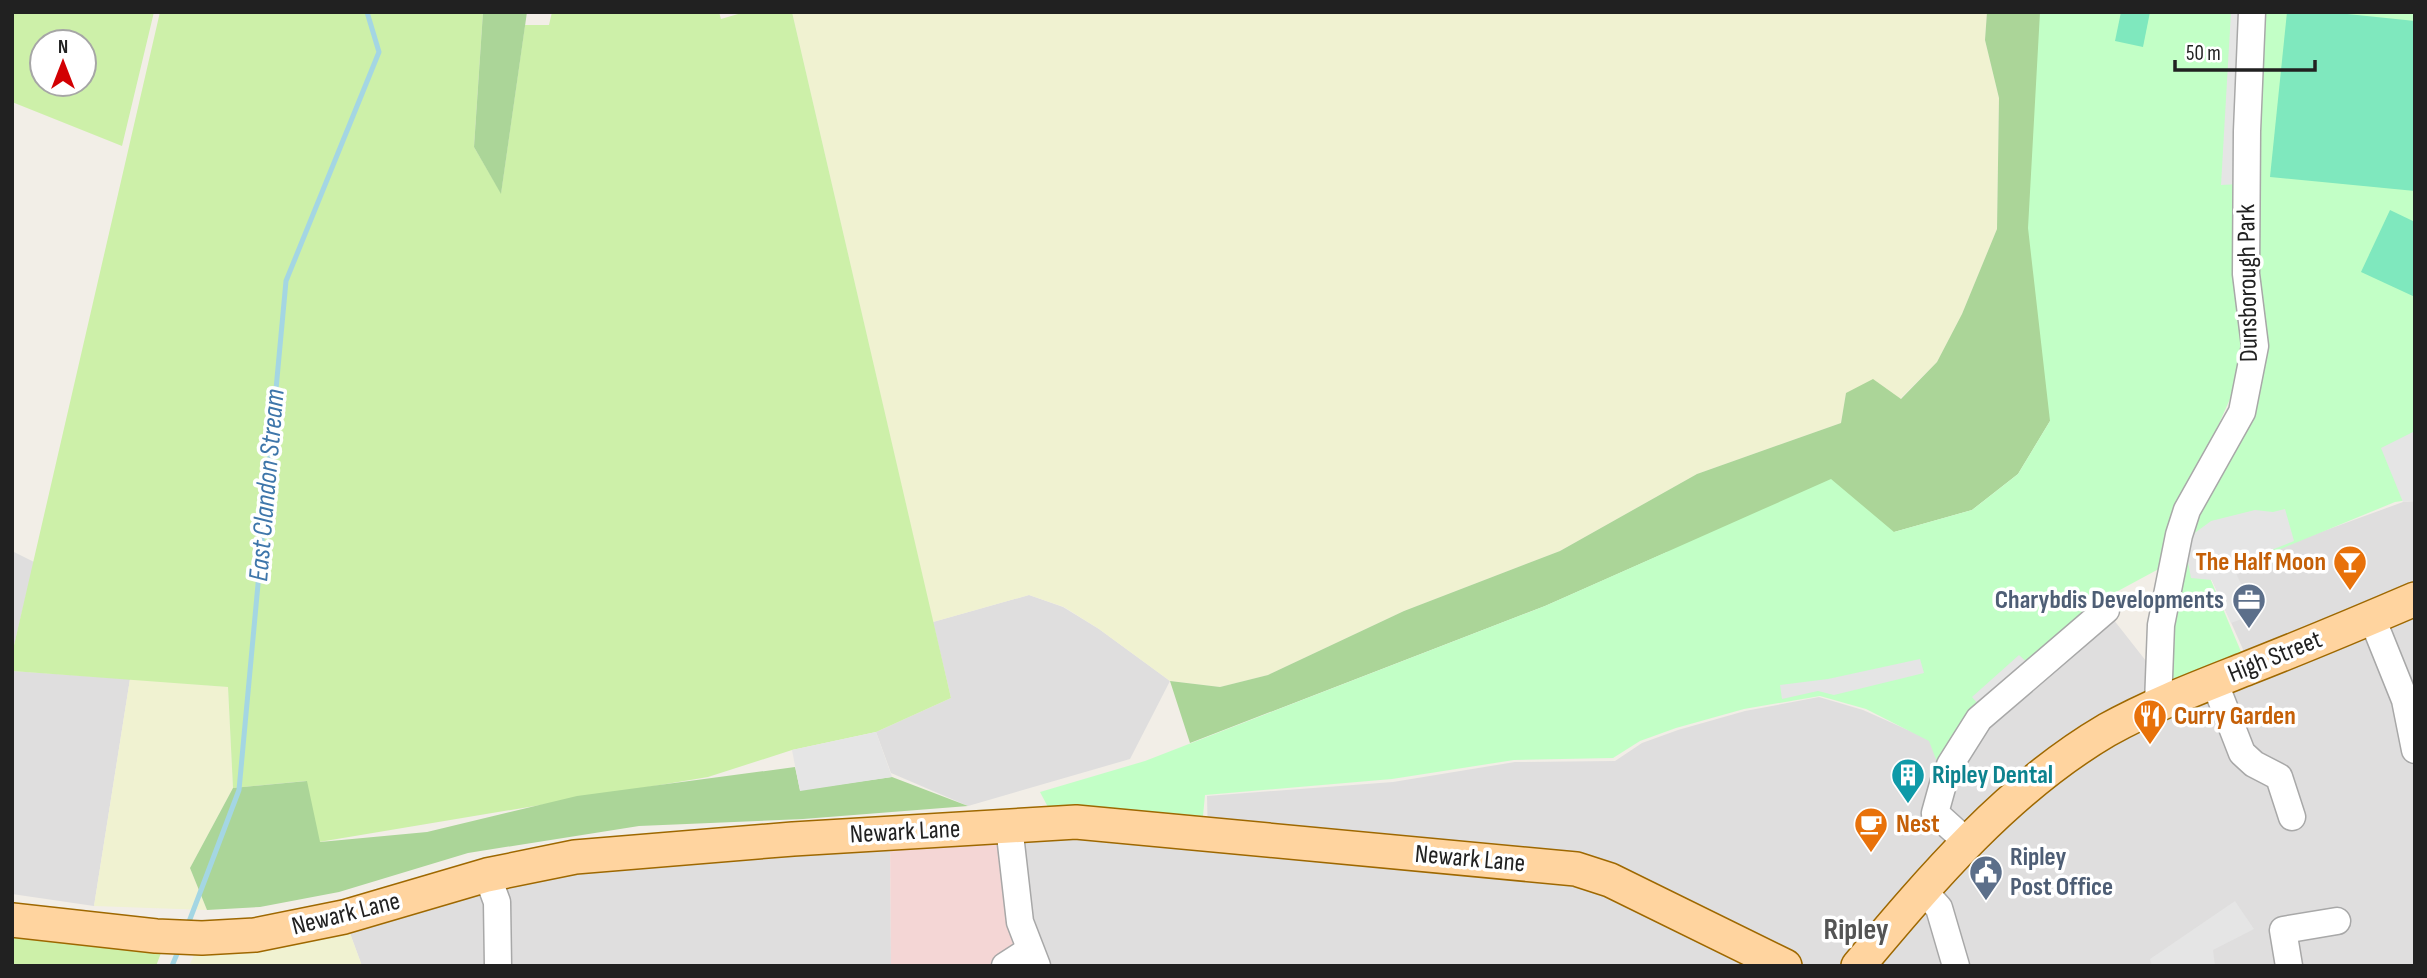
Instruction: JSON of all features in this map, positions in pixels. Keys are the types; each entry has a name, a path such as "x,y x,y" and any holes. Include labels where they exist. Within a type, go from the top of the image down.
{"main road":[{"name":"High Street","path":"1858,966 1922,890 1967,842 2058,762 2107,731 2158,704 2415,599"},
{"name":"Newark Lane","path":"12,920 156,936 202,938 255,935 308,926 541,863 620,852 1076,822 1576,869 1610,880 1786,966"}],"street":[{"name":"Dunsborough Park","path":"2158,704 2161,625 2179,535 2187,510 2242,412 2255,346 2246,274 2247,131 2252,12"},
{"path":"1967,842 1935,813 1947,771 1979,719 2106,610"},
{"path":"2372,618 2405,700 2415,750"},
{"path":"2214,681 2242,753 2254,764 2279,776 2292,817"},
{"path":"1005,966 1033,958 1018,910 1009,826"},
{"path":"486,876 497,902 498,966"},
{"path":"1922,890 1939,908 1956,966"},
{"path":"2289,966 2283,930 2337,921"}],"shaded area":[{"path":"2231,12 2248,12 2240,184 2221,185"},
{"path":"2415,431 2415,501 2403,502 2381,448"},
{"path":"2415,501 2415,966 1005,966 1009,826 1208,839 1207,796 1393,782 1515,762 1615,761 1642,743 1678,730 1745,711 1819,697 1863,710 1919,735 2106,610 2168,689 2246,656 2212,580 2254,564 2269,551 2403,502"},
{"path":"2285,509 2294,541 2269,551 2271,555 2235,571 2255,614 2231,623 2212,580 2191,578 2186,551 2192,535 2211,521 2255,510 2273,512"},
{"path":"12,551 34,562 12,654"},
{"path":"1029,595 1063,607 1099,629 1170,681 1130,759 968,806 891,773 876,732 951,698 933,622"},
{"path":"2019,655 2031,666 1983,710 1972,697"},
{"path":"1920,659 1924,673 1834,695 1818,691 1782,699 1780,685 1828,679"},
{"path":"12,671 130,679 94,906 12,894"},
{"path":"876,732 892,777 800,791 792,750"},
{"path":"1009,826 1028,951 1005,966 891,966 890,833"},
{"path":"890,833 891,966 362,966 344,917 487,875"},
{"path":"2235,901 2254,929 2213,950 2215,966 2152,966 2150,959"}],"green space":[{"path":"12,12 154,12 122,146 12,102"},
{"path":"160,12 483,12 474,147 501,193 525,25 549,25 552,12 719,12 721,19 745,12 792,12 951,698 876,732 792,750 708,777 319,842 306,781 233,788 228,687 12,671 12,654"},
{"path":"483,12 527,12 501,194 474,147"},
{"path":"792,12 1987,12 1985,40 1999,98 1997,229 1962,314 1937,362 1900,399 1846,393 1841,423 1697,474 1560,551 1404,611 1268,675 1220,687 1170,681 1064,607 1029,595 933,622"},
{"path":"1987,12 2095,12 2050,421 2018,474 1972,510 1894,532 1667,552 1545,606 1190,743 1170,681 1220,687 1268,675 1404,611 1560,551 1697,474 1841,423 1846,393 1873,379 1901,399 1937,362 1962,314 1997,229 1999,98 1985,40"},
{"path":"2040,12 2250,12 2242,349 2230,399 2193,482 2168,564 2105,598 1946,764 1937,762 1929,741 1866,709 1820,696 1744,709 1676,728 1640,741 1613,758 1514,760 1392,779 1205,795 1203,816 1105,808 1049,809 1040,792 1145,761 1545,606 1831,479 1894,532 1972,510 2018,474 2050,421 2028,228"},
{"path":"2121,12 2150,12 2143,47 2115,41"},
{"path":"2262,12 2415,12 2415,499 2395,502 2210,578 2242,654 2176,680 2167,675 2173,580 2214,474 2255,304"},
{"path":"2287,12 2328,12 2415,21 2415,191 2270,177"},
{"path":"2390,210 2415,222 2415,297 2361,272"},
{"path":"130,679 228,687 233,788 190,868 207,910 94,906"},
{"path":"795,767 800,790 892,777 968,806 803,819 639,826 468,853 339,892 260,907 207,910 190,868 233,788 307,781 320,842 427,832 577,796"},
{"path":"344,917 362,966 189,966 202,938"},
{"path":"12,930 161,953 156,966 12,966"}],"waterway":[{"name":"East Clandon Stream","path":"187,927 239,790 286,281 379,52 367,12"},
{"name":"East Clandon Stream","path":"172,966 179,949"}],"place":[{"name":"The Half Moon","path":"2350,592"},
{"name":"Charybdis Developments","path":"2249,630"},
{"name":"Curry Garden","path":"2150,746"},
{"name":"Ripley Dental","path":"1908,805"},
{"name":"Nest","path":"1871,854"},
{"name":"Ripley Post Office","path":"1986,902"}],"district":[{"name":"Ripley","path":"1856,930"}]}
